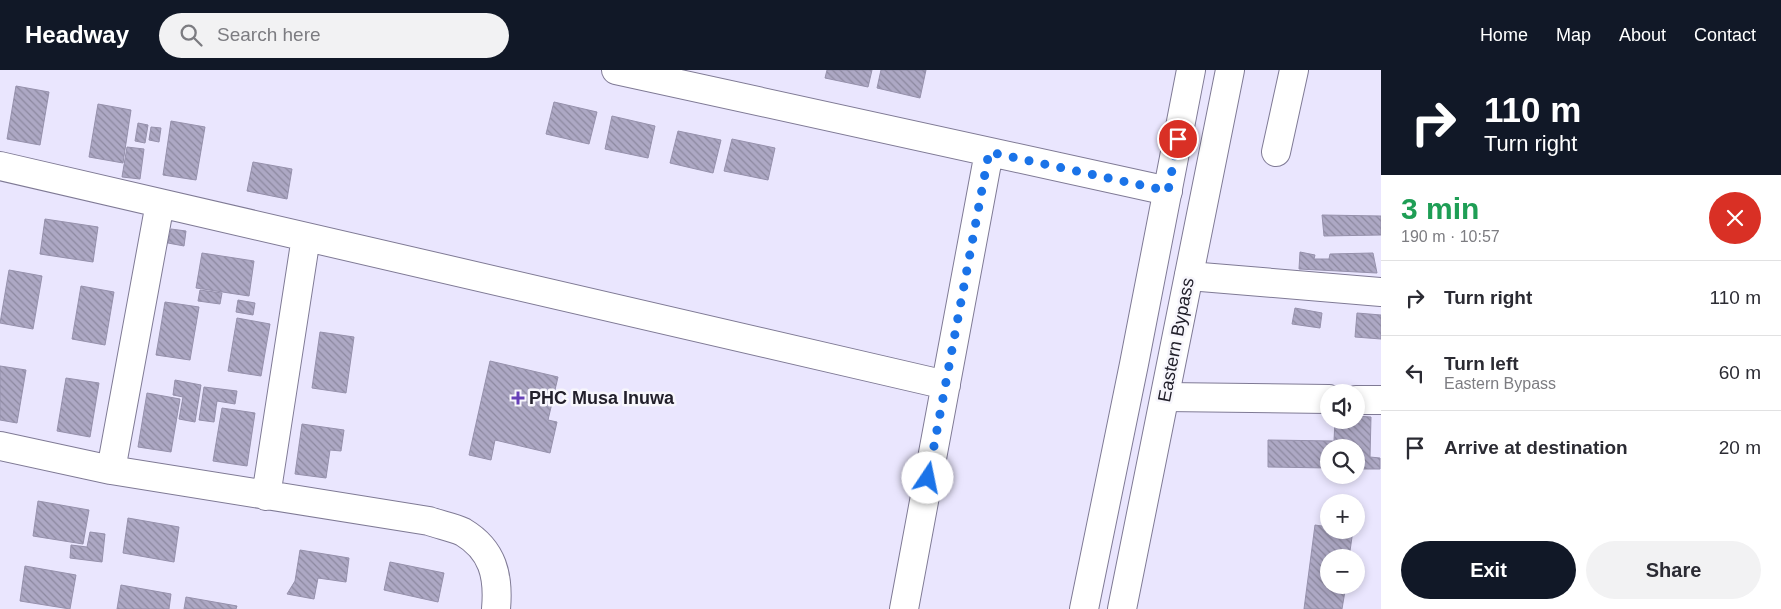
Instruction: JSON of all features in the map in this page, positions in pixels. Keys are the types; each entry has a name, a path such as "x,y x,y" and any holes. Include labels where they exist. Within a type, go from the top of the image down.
{"street":[{"path":"616,70 1168,191"},
{"name":"Eastern Bypass","path":"1084,609 1191,70"},
{"name":"Eastern Bypass","path":"1122,609 1230,70"},
{"path":"1276,152 1294,70"},
{"path":"904,609 989,152"},
{"path":"0,166 946,385"},
{"path":"111,470 160,203"},
{"path":"266,496 306,237"},
{"path":"1189,276 1381,292"},
{"path":"1164,397 1320,399"},
{"path":"1365,400 1381,400"},
{"path":"0,446 111,470 429,522 462,531 481,546 494,567 498,591 496,609"}],"building":[{"path":"827,70 872,70 868,87 825,78"},
{"path":"881,70 926,70 920,98 877,88"},
{"path":"16,86 49,92 40,145 7,139"},
{"path":"554,102 597,112 589,144 546,134"},
{"path":"98,104 131,110 123,163 89,157"},
{"path":"612,116 655,126 648,158 605,149"},
{"path":"171,121 205,127 196,180 163,175"},
{"path":"138,123 148,125 145,143 135,141"},
{"path":"151,127 161,128 159,142 149,140"},
{"path":"678,131 721,140 713,173 670,163"},
{"path":"732,139 775,148 768,180 724,171"},
{"path":"127,147 144,149 140,179 122,177"},
{"path":"253,162 292,169 287,199 247,191"},
{"path":"1322,215 1381,216 1381,235 1324,236"},
{"path":"45,219 98,227 93,262 40,254"},
{"path":"171,229 186,231 184,246 168,243"},
{"path":"1300,252 1315,255 1314,259 1329,259 1330,254 1373,253 1377,273 1299,269"},
{"path":"202,253 254,261 249,296 196,288"},
{"path":"9,270 42,276 33,329 0,323"},
{"path":"81,286 114,292 105,345 72,339"},
{"path":"200,290 222,293 220,304 198,301"},
{"path":"238,300 255,303 253,315 236,312"},
{"path":"165,302 199,307 190,360 156,355"},
{"path":"1295,308 1322,313 1320,328 1292,324"},
{"path":"1357,313 1381,315 1381,339 1355,337"},
{"path":"237,318 270,324 261,376 228,371"},
{"path":"320,332 354,337 346,393 312,388"},
{"name":"PHC Musa Inuwa","path":"490,361 558,377 548,420 557,422 550,453 495,440 491,460 469,455"},
{"path":"0,366 26,370 17,423 0,420"},
{"path":"66,378 99,383 90,437 57,431"},
{"path":"175,380 201,385 195,422 179,419 183,397 173,395"},
{"path":"204,387 237,391 235,404 217,401 214,422 199,420"},
{"path":"147,393 180,399 171,452 138,447"},
{"path":"222,408 255,413 247,466 213,461"},
{"path":"1365,417 1371,417 1370,457 1380,458 1380,469 1365,469 1365,439 1334,439 1335,429 1365,429"},
{"path":"302,424 344,430 341,451 330,450 326,478 295,474"},
{"path":"1268,440 1320,441 1320,468 1268,467"},
{"path":"38,501 89,510 83,544 33,536"},
{"path":"128,518 179,527 174,562 123,553"},
{"path":"1315,525 1320,526 1320,539 1352,539 1350,549 1320,549 1320,594 1344,594 1342,609 1304,609"},
{"path":"90,532 105,534 102,562 70,558 71,545 87,547"},
{"path":"300,550 349,558 346,582 318,578 314,599 287,594 295,581"},
{"path":"390,562 444,573 438,602 384,590"},
{"path":"25,566 76,575 70,609 20,601"},
{"path":"121,585 171,594 169,609 117,609"},
{"path":"186,597 237,606 236,609 184,609"}],"place":[{"name":"PHC Musa Inuwa","path":"518,398"}],"route":[{"path":"928,478 989,152 1168,191 1178,139"}]}
